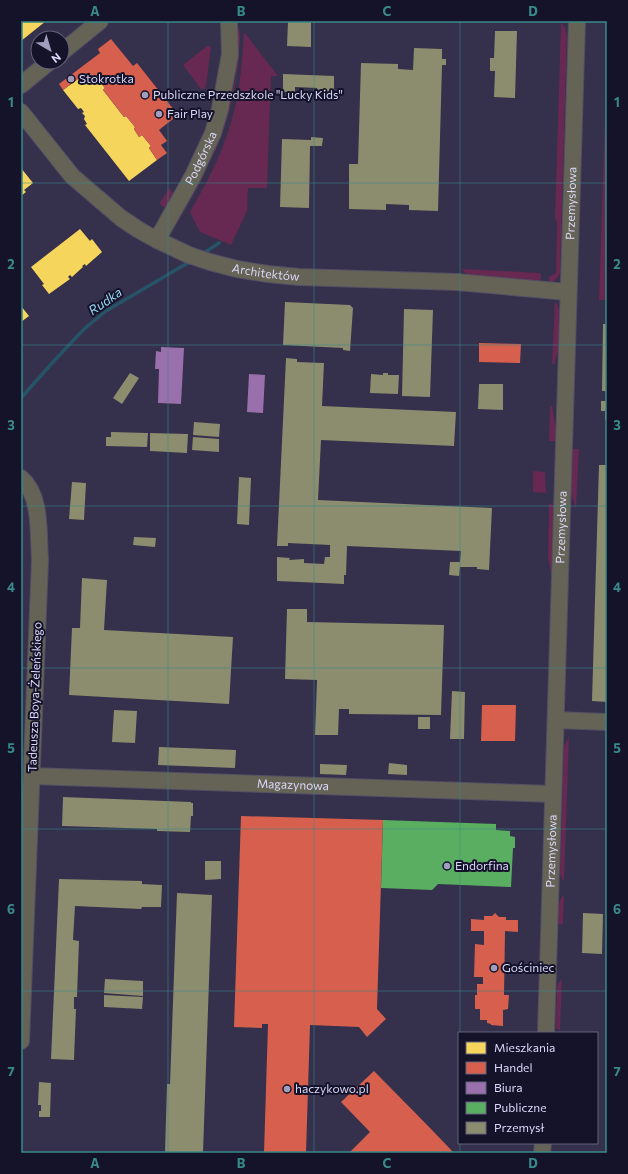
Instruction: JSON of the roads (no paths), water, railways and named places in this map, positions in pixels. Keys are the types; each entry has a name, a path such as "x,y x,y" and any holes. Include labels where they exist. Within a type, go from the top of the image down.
{"street":[{"name":"Podgórska","path":"158,240 193,176 213,133 220,109 230,54 229,21"},
{"name":"Przemysłowa","path":"546,1032 577,21"},
{"path":"70,45 94,23"},
{"path":"21,85 39,70"},
{"name":"Architektów","path":"21,112 72,176 121,218 158,240 189,255 210,262 237,269 283,275 457,282 568,292"},
{"name":"Tadeusza Boya-Żeleńskiego","path":"21,478 30,488 35,500 40,560 21,1041"},
{"path":"556,720 607,722"},
{"name":"Magazynowa","path":"32,776 553,794"}],"waterway":[{"name":"Rudka","path":"201,255 219,243"},
{"name":"Rudka","path":"21,398 84,329 106,311 191,261"}],"place":[{"name":"Stokrotka","path":"71,79"},
{"name":"Publiczne Przedszkole \"Lucky Kids\"","path":"145,95"},
{"name":"Fair Play","path":"159,114"},
{"name":"Endorfina","path":"447,866"},
{"name":"Gościniec","path":"494,968"},
{"name":"haczykowo.pl","path":"287,1089"}]}
